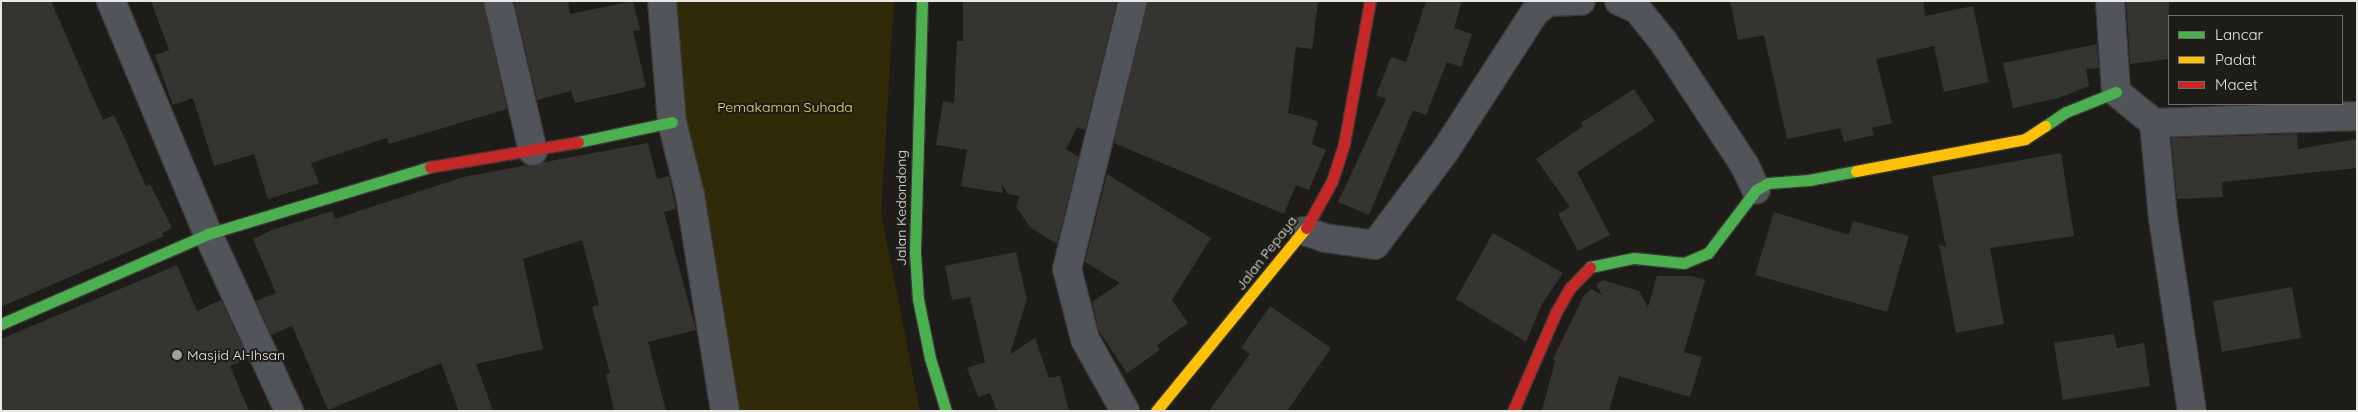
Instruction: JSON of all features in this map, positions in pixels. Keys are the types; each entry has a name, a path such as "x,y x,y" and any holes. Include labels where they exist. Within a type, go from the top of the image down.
{"street":[{"path":"111,1 208,234 289,411"},
{"path":"498,1 533,151"},
{"path":"662,1 672,122 690,195 725,411"},
{"name":"Jalan Kedondong","path":"922,1 915,253 920,308 930,358 946,411"},
{"path":"1125,411 1085,339 1067,270 1133,1"},
{"name":"Jalan Pepaya","path":"1156,411 1304,231 1332,181 1344,144 1370,1"},
{"path":"1304,231 1325,238 1375,245 1445,151 1535,12 1548,2 1581,1"},
{"path":"2110,1 2116,92 2154,123 2357,116"},
{"path":"1634,4 1663,41 1734,149 1756,190"},
{"path":"1513,411 1556,312 1582,273 1610,261 1634,258 1684,263 1708,253 1733,225 1756,190 1768,183 1808,180 2025,139 2066,112 2116,92"},
{"path":"1,324 208,234 415,169 533,151 672,122"},
{"path":"2154,123 2163,218 2192,411"}],"green space":[{"name":"Pemakaman Suhada","path":"669,1 894,1 881,213 920,411 734,411 678,93"}],"building":[{"path":"1,1 51,1 103,120 114,115 146,186 150,184 172,228 162,233 164,236 1,307"},
{"path":"151,1 483,1 507,109 389,144 387,138 311,163 319,183 268,199 254,154 214,166 193,98 173,105 155,55 169,50"},
{"path":"514,1 568,1 570,14 633,1 640,30 633,31 646,87 575,103 571,91 537,100"},
{"path":"963,1 1117,1 1085,130 1077,127 1066,149 1079,157 1057,244 1031,228 1016,207 1020,196 1008,194 1001,183 1003,193 961,186 967,150 936,145 943,101 954,103 957,41 963,41"},
{"path":"1148,1 1318,1 1312,49 1296,47 1288,113 1318,121 1312,144 1326,150 1309,190 1296,185 1284,214 1114,143"},
{"path":"1426,1 1462,1 1454,28 1472,34 1461,67 1447,62 1426,115 1413,110 1369,215 1338,202 1386,99 1376,95 1391,57 1406,62"},
{"path":"1730,1 1923,1 1925,16 1973,6 1989,82 1944,92 1934,46 1876,59 1892,123 1872,128 1874,135 1844,142 1840,128 1787,139 1764,35 1738,40"},
{"path":"2126,1 2169,1 2168,59 2130,64"},
{"path":"2097,44 2099,68 2086,69 2089,86 2059,98 2013,108 2003,63"},
{"path":"1634,89 1655,121 1577,172 1610,235 1578,251 1558,214 1570,207 1536,159 1583,126 1581,123"},
{"path":"2297,134 2298,149 2357,139 2357,168 2222,182 2223,197 2177,199 2171,138"},
{"path":"648,143 657,179 669,176 676,209 664,212 696,330 648,342 666,411 614,411 606,374 610,373 592,307 599,305 582,240 523,259 543,349 476,364 493,411 459,411 441,363 328,410 292,326 271,335 256,301 276,293 253,239 272,230 332,211 335,219 463,177"},
{"path":"2061,153 2074,236 1990,248 2004,324 1956,333 1939,245 1946,247 1932,176"},
{"path":"1107,174 1211,238 1172,300 1188,323 1157,345 1160,350 1127,373 1099,331 1092,302 1120,283 1085,262"},
{"path":"1774,212 1849,235 1853,221 1909,236 1887,312 1755,275"},
{"path":"1493,233 1563,273 1542,304 1526,342 1456,299"},
{"path":"1016,252 1027,299 1010,354 1035,338 1049,378 1060,376 1069,411 997,411 990,393 978,397 967,368 985,362 970,297 952,300 945,266"},
{"path":"177,265 197,311 221,300 248,358 230,366 249,411 1,411 1,339"},
{"path":"1657,276 1692,276 1705,280 1684,352 1702,357 1690,397 1619,376 1609,411 1542,411 1555,361 1553,359 1583,297 1591,289 1602,295 1596,284 1603,280 1639,291 1648,307"},
{"path":"2292,287 2301,338 2222,352 2213,301"},
{"path":"1270,306 1331,348 1287,411 1209,411 1250,354 1241,348"},
{"path":"2114,334 2117,348 2144,343 2150,386 2063,400 2054,343"}],"traffic: fast":[{"path":"922,1 915,253 918,299 930,358 946,411"},
{"path":"2045,126 2066,112 2116,92"},
{"path":"578,142 672,122"},
{"path":"1,324 208,234 430,167"},
{"path":"1590,267 1634,258 1684,263 1708,253 1756,190 1768,183 1809,180 1856,171"}],"traffic: slow":[{"path":"1856,171 2025,139 2045,126"},
{"path":"1156,411 1306,228"}],"traffic: jam":[{"path":"1306,228 1332,181 1344,144 1370,1"},
{"path":"430,167 578,142"},
{"path":"1513,411 1556,312 1570,288 1590,267"}],"place":[{"name":"Masjid Al-Ihsan","path":"177,355"}]}
